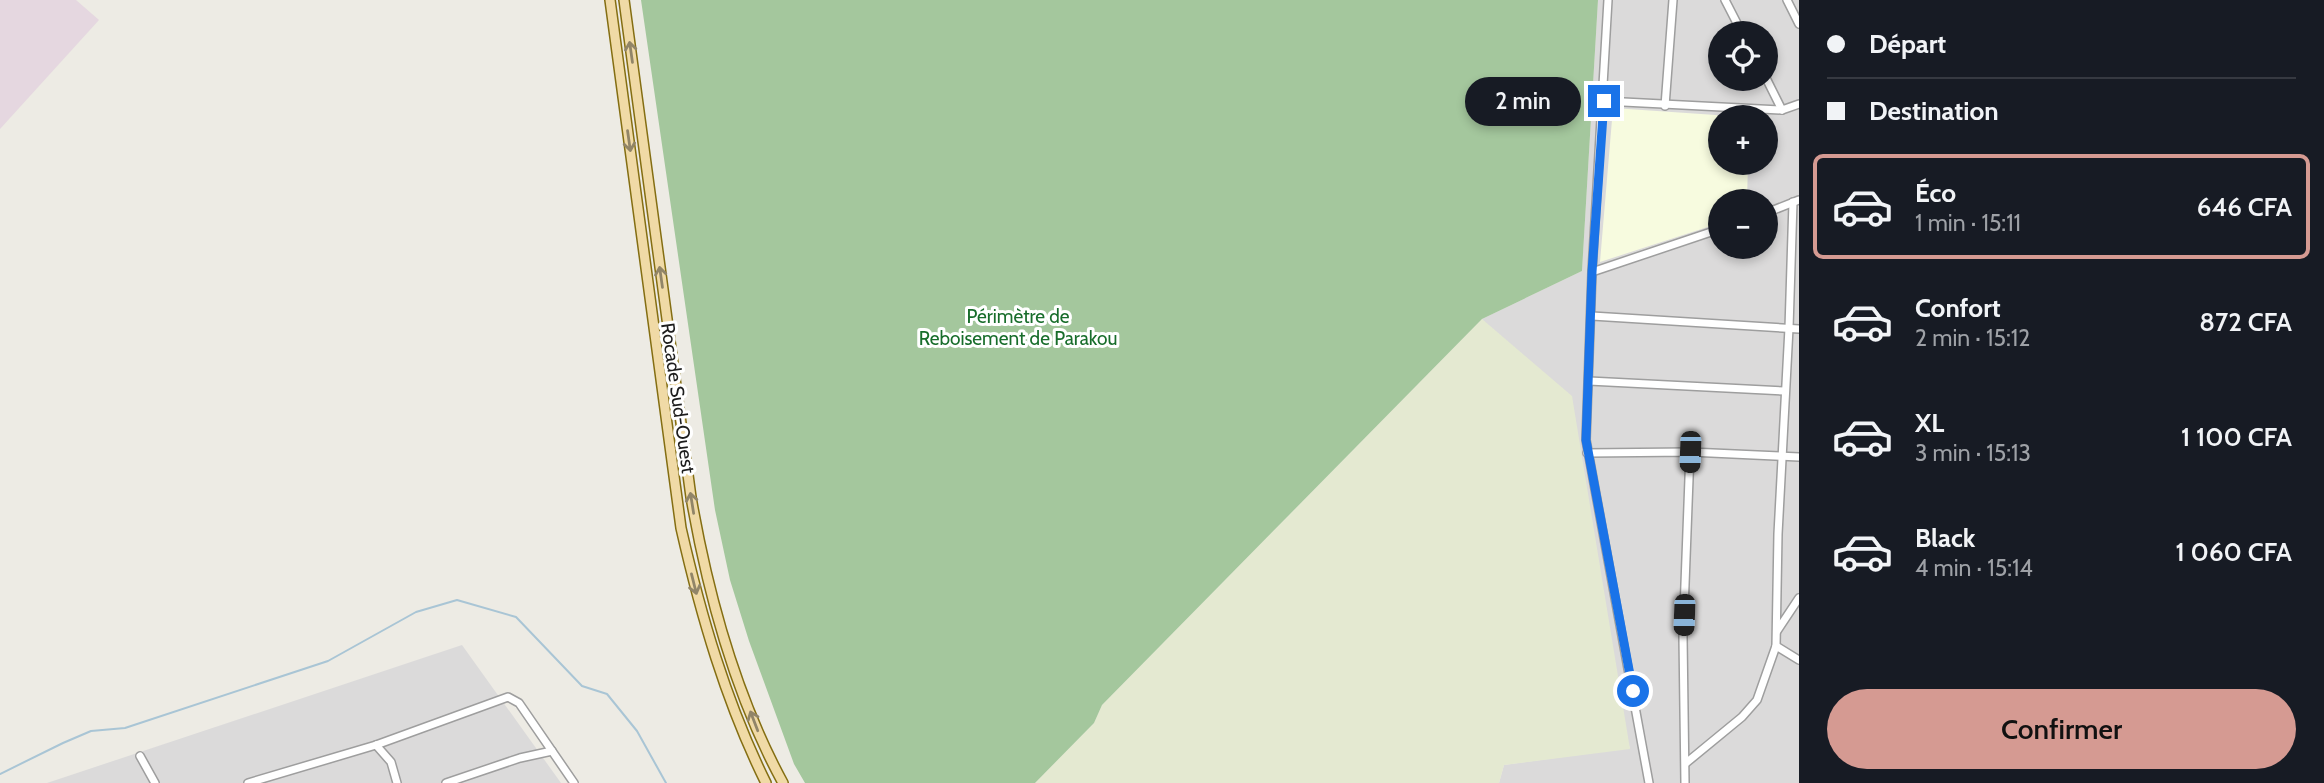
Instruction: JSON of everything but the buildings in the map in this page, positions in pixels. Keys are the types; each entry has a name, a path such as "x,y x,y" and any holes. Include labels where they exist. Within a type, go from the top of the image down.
{"main road":[{"name":"Rocade Sud-Ouest","path":"610,0 681,528 696,595 716,661 766,783"},
{"name":"Rocade Sud-Ouest","path":"624,0 689,483 701,553 715,610 735,670 758,730 783,783"}],"street":[{"path":"1608,0 1592,272 1586,440 1648,783"},
{"path":"1665,106 1673,0"},
{"path":"1725,0 1736,21"},
{"path":"1787,0 1799,24"},
{"path":"1772,91 1782,110"},
{"path":"1604,101 1782,110 1799,104"},
{"path":"1686,763 1742,717 1758,700 1776,646 1782,457 1796,201 1778,208"},
{"path":"1592,272 1708,233"},
{"path":"1592,316 1799,329"},
{"path":"1589,381 1785,391"},
{"path":"1587,453 1690,452 1799,457"},
{"path":"1685,783 1683,636 1690,452"},
{"path":"1777,631 1799,598"},
{"path":"1776,646 1799,660"},
{"path":"247,783 376,745 508,697 519,703 574,783"},
{"path":"376,745 391,762 397,783"},
{"path":"446,783 520,758 552,751"},
{"path":"140,756 155,783"}],"shaded area":[{"path":"0,0 76,0 99,20 0,129"},
{"path":"1598,0 1799,0 1799,783 1499,783 1504,765 1630,748 1482,319 1582,271"},
{"path":"1613,108 1708,114 1708,175 1748,175 1747,189 1708,189 1708,227 1600,262"},
{"path":"1482,319 1572,396 1630,749 1504,765 1499,783 1035,783 1094,723 1102,705"},
{"path":"462,645 561,783 47,783"}],"green space":[{"name":"Périmètre de Reboisement de Parakou","path":"641,0 1598,0 1582,271 1482,319 1102,705 1094,723 1035,783 805,783 794,764 749,641 730,580 715,510"}],"waterway":[{"path":"0,774 91,731 125,728 328,661 416,612 457,600 516,617 582,686 607,694 637,731 666,783"}],"route":[{"path":"1604,101 1592,272 1586,440 1633,691"}]}
